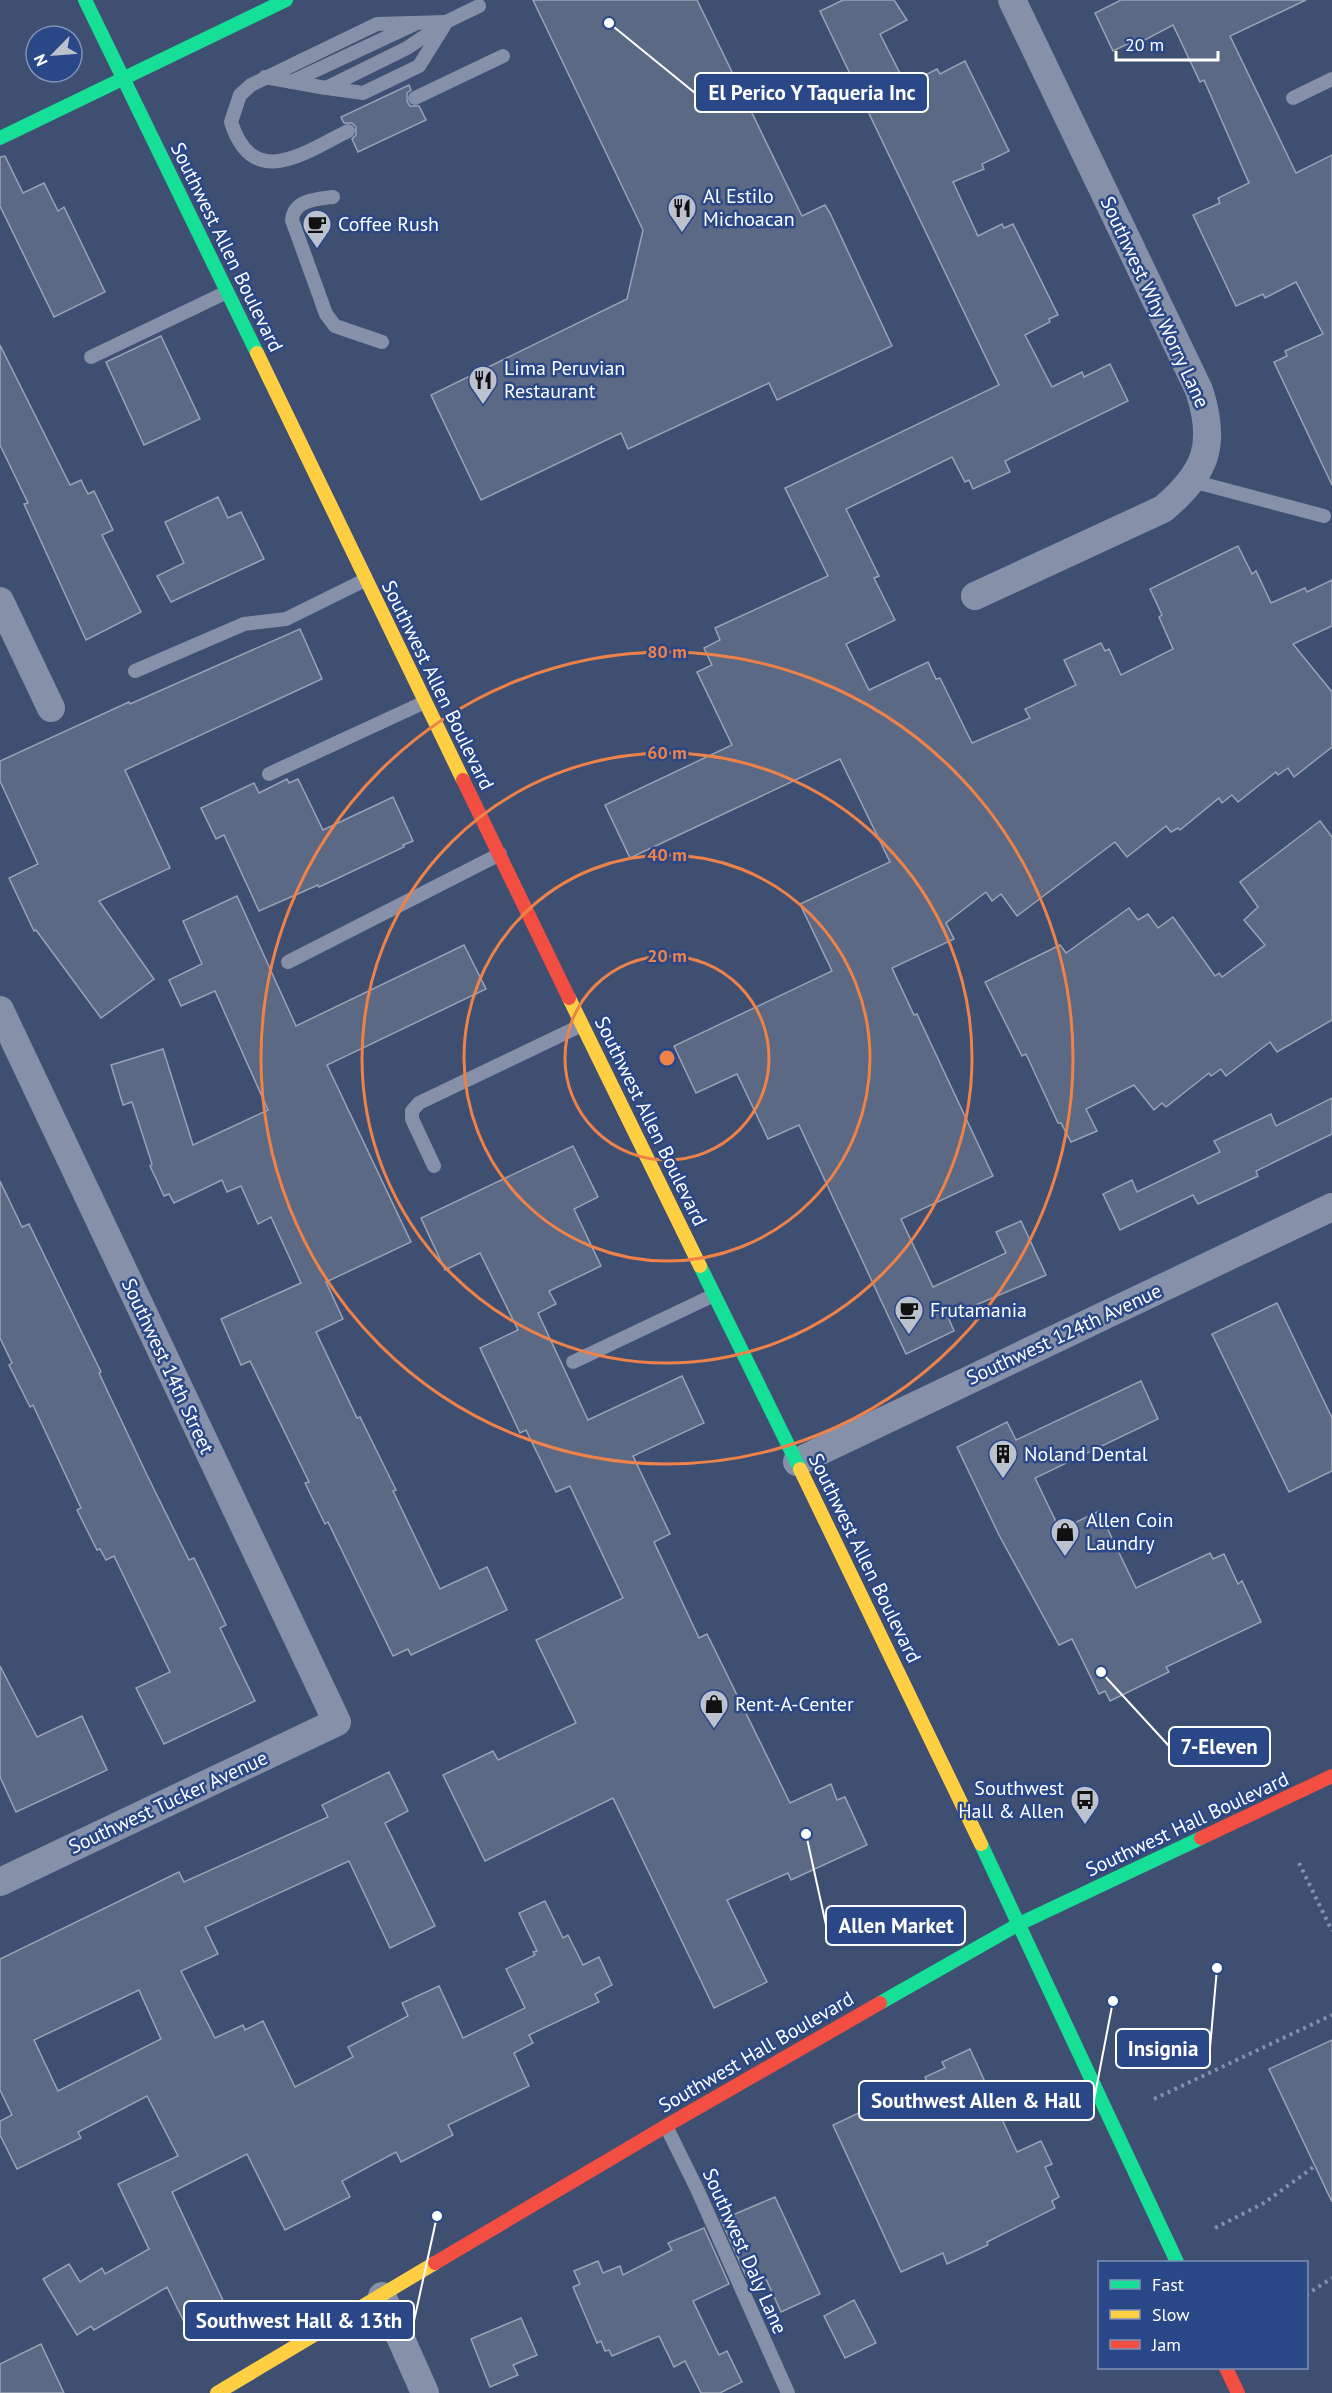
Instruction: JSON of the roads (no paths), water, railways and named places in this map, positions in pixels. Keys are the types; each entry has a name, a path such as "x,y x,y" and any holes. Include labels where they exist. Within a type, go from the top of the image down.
{"main road":[{"name":"Southwest Allen Boulevard","path":"85,0 365,580 797,1462 1019,1924 1177,2261"},
{"path":"0,138 286,0"},
{"name":"Southwest Hall Boulevard","path":"217,2393 666,2126 1019,1924 1332,1776"},
{"path":"1227,2369 1238,2393"}],"street":[{"name":"Southwest Why Worry Lane","path":"975,596 1163,509 1186,490 1192,481 1199,470 1208,441 1207,416 1199,390 1012,0"},
{"path":"0,601 51,708"},
{"name":"Southwest 14th Street","path":"0,1010 337,1722"},
{"name":"Southwest 124th Avenue","path":"797,1462 1332,1207"},
{"name":"Southwest Tucker Avenue","path":"0,1882 337,1722"},
{"path":"382,2296 426,2393"}],"lane":[{"path":"326,88 407,48 446,22 479,6"},
{"path":"348,131 286,161 274,163 249,155 240,146 231,122 240,95 251,85 377,24 446,22"},
{"path":"265,77 363,93 419,66 446,22"},
{"path":"291,82 417,23"},
{"path":"415,98 503,56"},
{"path":"1293,98 1332,79"},
{"path":"333,197 313,199 298,206 293,212 292,220 326,315 336,326 382,342"},
{"path":"91,357 227,292"},
{"path":"1192,481 1324,516"},
{"path":"135,671 244,624 280,621 365,580"},
{"path":"269,774 425,702"},
{"path":"288,962 500,854"},
{"path":"434,1166 412,1119 412,1111 419,1103 582,1025"},
{"path":"573,1362 714,1295"},
{"name":"Southwest Daly Lane","path":"666,2126 698,2189 788,2393"}],"place":[{"name":"El Perico Y Taqueria Inc","path":"609,23"},
{"name":"Al Estilo Michoacan","path":"682,234"},
{"name":"Coffee Rush","path":"317,250"},
{"name":"Lima Peruvian Restaurant","path":"483,406"},
{"name":"Frutamania","path":"909,1336"},
{"name":"Noland Dental","path":"1003,1480"},
{"name":"Allen Coin Laundry","path":"1065,1558"},
{"name":"7-Eleven","path":"1101,1672"},
{"name":"Rent-A-Center","path":"714,1730"},
{"name":"Southwest Hall & Allen","path":"1085,1826"},
{"name":"Allen Market","path":"806,1834"},
{"name":"Insignia","path":"1217,1968"},
{"name":"Southwest Allen & Hall","path":"1113,2001"},
{"name":"Southwest Hall & 13th","path":"437,2216"}]}
